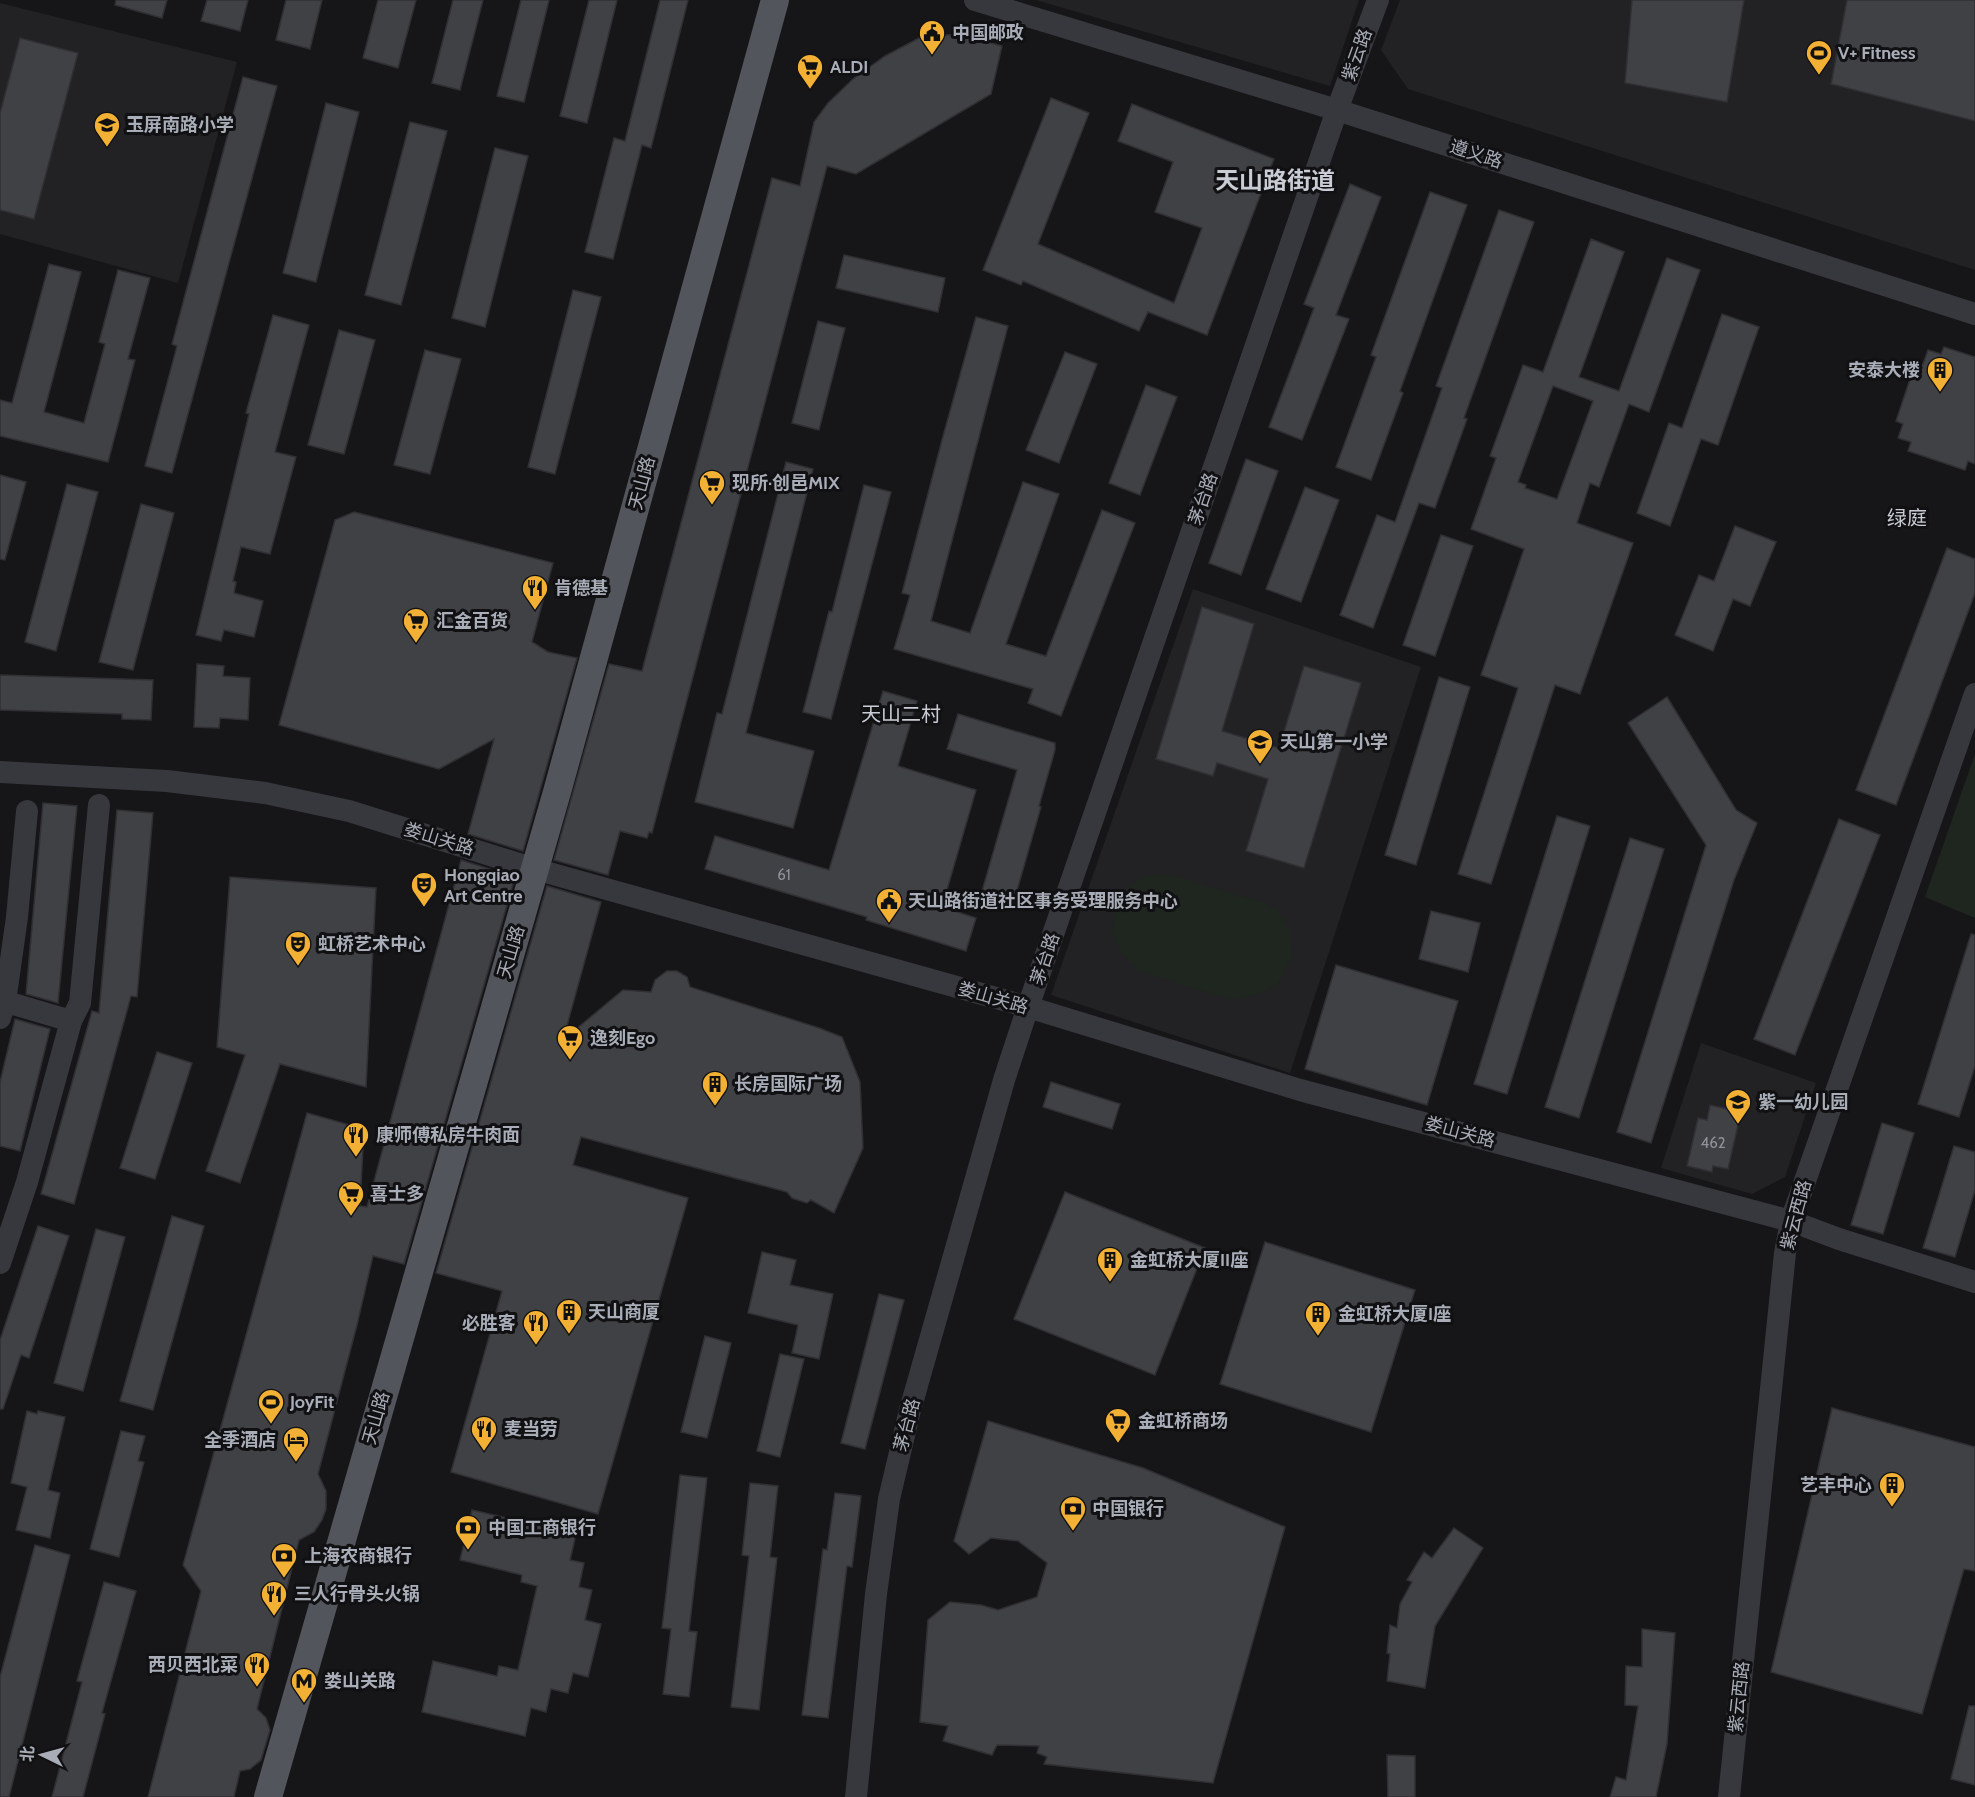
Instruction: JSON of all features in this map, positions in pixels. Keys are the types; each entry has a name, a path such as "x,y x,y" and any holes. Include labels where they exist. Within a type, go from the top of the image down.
{"main road":[{"name":"天山路","path":"268,1797 535,869 775,0"}],"street":[{"name":"遵义路","path":"975,0 1337,110 1975,314"},
{"name":"紫云路","path":"1337,110 1378,0"},
{"name":"茅台路","path":"856,1797 876,1594 889,1499 910,1410 1004,1080 1337,110"},
{"name":"紫云西路","path":"1729,1797 1785,1253 1791,1221 1975,694"},
{"name":"娄山关路","path":"0,772 167,781 265,793 349,811 535,869 1028,1007 1300,1090 1791,1221 1839,1239 1975,1282"},
{"path":"0,1263 27,1182 71,1021 80,1003 99,805"},
{"path":"27,811 16,917 2,1007 71,1021"}],"shaded area":[{"path":"1036,0 1359,0 1330,86"},
{"path":"1400,0 1975,0 1975,270 1408,89 1381,50"},
{"name":"玉屏南路小学","path":"0,3 237,62 178,283 0,234"},
{"name":"天山第一小学","path":"1193,589 1421,667 1290,1073 1051,995"},
{"path":"1975,754 1975,918 1925,897"},
{"path":"1167,874 1262,902 1276,909 1290,930 1292,957 1277,984 1258,994 1232,1000 1138,971 1120,951 1112,932 1119,895 1144,876"},
{"name":"紫一幼儿园","path":"1701,1043 1816,1083 1785,1177 1752,1194 1661,1168"}],"building":[{"path":"116,0 167,0 162,18 115,5"},
{"path":"207,0 248,0 240,31 201,21"},
{"path":"286,0 322,0 310,49 276,40"},
{"path":"378,0 416,0 398,68 363,58"},
{"path":"453,0 483,0 460,90 432,83"},
{"path":"521,0 549,0 524,102 497,96"},
{"path":"589,0 617,0 587,123 560,116"},
{"path":"660,0 688,0 651,148 642,145 613,259 585,252 614,138 625,141"},
{"path":"1632,0 1744,0 1727,102 1625,83"},
{"path":"1847,0 1975,0 1975,121 1831,84"},
{"path":"959,34 1002,46 991,94 856,174 827,166 652,833 649,832 647,838 620,831 608,875 554,860 609,664 642,671 772,178 800,186 814,122 828,103 853,79 885,56 921,37"},
{"path":"20,38 78,53 34,219 0,210 0,113"},
{"path":"243,77 277,86 172,473 145,466 177,346 172,344"},
{"path":"1051,98 1089,113 1038,244 1174,303 1202,228 1155,212 1173,162 1118,141 1132,104 1274,159 1207,335 1148,312 1139,331 1023,281 1021,285 983,270"},
{"path":"326,103 359,112 316,282 283,273"},
{"path":"410,122 447,131 401,305 365,295"},
{"path":"495,148 528,156 485,327 452,318"},
{"path":"1350,184 1381,197 1336,315 1349,319 1302,440 1269,427 1314,308 1304,304"},
{"path":"1430,192 1467,205 1400,391 1403,393 1371,480 1336,467 1376,357 1371,355"},
{"path":"1499,210 1534,222 1464,418 1467,419 1435,508 1419,503 1373,628 1340,615 1377,515 1395,522 1442,388 1436,386"},
{"path":"1591,239 1624,252 1579,377 1619,391 1667,258 1700,270 1649,412 1629,404 1599,487 1590,483 1577,523 1633,543 1580,694 1555,685 1491,884 1458,874 1518,688 1481,675 1524,549 1471,529 1496,458 1490,456 1523,365 1543,372","holes":["1553,386 1593,401 1557,499 1525,488 1526,485 1518,482"]},
{"path":"844,255 945,278 938,312 836,288"},
{"path":"49,264 81,272 44,412 84,423 105,344 99,342 118,270 150,278 128,359 135,360 108,462 0,436 0,400 12,403"},
{"path":"573,290 601,297 555,474 528,467"},
{"path":"1722,314 1759,327 1718,445 1701,439 1670,526 1637,513 1669,423 1682,428"},
{"path":"273,315 309,325 275,452 296,457 270,554 241,547 233,581 236,582 234,593 263,601 254,637 224,630 221,641 196,635 249,414 246,413"},
{"path":"976,317 1008,326 931,621 970,633 1023,482 1059,494 1006,644 1046,656 1102,510 1135,523 1061,716 1028,703 1033,689 894,649 910,595 902,593"},
{"path":"818,321 845,328 819,430 792,423"},
{"path":"339,330 375,340 344,454 308,445"},
{"name":"安泰大楼","path":"1944,347 1975,357 1975,464 1968,461 1965,470 1908,451 1911,442 1898,438 1903,424 1896,421 1916,361 1923,364 1928,350 1941,354"},
{"path":"425,350 461,359 430,474 394,465"},
{"path":"1065,352 1097,364 1059,463 1026,450"},
{"path":"1146,385 1177,397 1140,495 1109,483"},
{"path":"1246,459 1278,471 1241,575 1209,563"},
{"path":"786,462 813,469 746,733 814,751 793,828 695,802 717,713 722,714"},
{"path":"0,475 26,482 5,560 0,559"},
{"path":"67,484 98,492 56,651 25,642"},
{"path":"864,485 891,492 831,719 803,712 829,611 832,612"},
{"path":"1305,487 1339,500 1301,602 1266,589"},
{"path":"141,504 174,513 133,670 99,662"},
{"name":"汇金百货","path":"354,512 553,563 532,642 548,652 577,658 523,851 468,834 494,739 439,769 279,725 335,520"},
{"path":"1735,526 1776,542 1750,606 1733,599 1713,651 1675,635 1699,575 1714,581"},
{"path":"1441,535 1473,546 1435,656 1403,645"},
{"path":"1947,548 1975,559 1975,593 1896,805 1856,790"},
{"path":"1202,607 1254,624 1222,731 1279,748 1304,666 1361,683 1304,868 1246,851 1268,779 1217,763 1213,776 1156,759"},
{"path":"197,664 224,666 223,676 250,678 248,720 220,718 219,728 194,727"},
{"path":"0,675 153,680 151,720 122,719 122,714 0,710"},
{"path":"1439,677 1470,687 1416,865 1385,855"},
{"path":"883,691 917,701 898,766 976,790 942,907 976,918 966,951 866,920 867,917 705,869 715,836 829,870"},
{"path":"1667,697 1736,810 1757,823 1734,880 1651,1143 1617,1132 1706,845 1628,723"},
{"path":"958,714 1055,743 1039,806 1041,807 1012,908 980,898 1017,770 947,749"},
{"path":"43,803 77,806 58,1003 26,994"},
{"path":"117,810 153,813 137,997 131,996 74,1204 41,1194 92,1011 99,1013"},
{"path":"1557,816 1590,826 1507,1094 1474,1084"},
{"path":"1839,819 1880,835 1795,1055 1754,1039"},
{"path":"1630,838 1664,849 1579,1118 1545,1107"},
{"path":"461,860 515,877 404,1264 373,1256 318,1474 326,1491 326,1509 314,1532 299,1540 257,1709 266,1718 270,1730 261,1760 250,1769 240,1771 234,1797 148,1797 201,1591 183,1565 307,1113 364,1129 360,1206 367,1207"},
{"name":"虹桥艺术中心","path":"230,877 376,888 366,1087 280,1064 240,1183 206,1171 245,1055 217,1047"},
{"path":"547,886 601,902 563,1040 623,990 651,992 655,980 667,971 677,971 687,977 690,987 842,1037 860,1082 863,1148 834,1213 811,1200 807,1203 792,1198 787,1192 581,1137 573,1165 688,1198 598,1514 451,1472 502,1291 436,1273"},
{"path":"1431,911 1480,923 1468,972 1419,959"},
{"path":"1971,934 1975,935 1975,1066 1959,1117 1918,1104"},
{"path":"1336,965 1458,1001 1427,1105 1305,1069"},
{"path":"15,1019 50,1029 20,1151 0,1146 0,1082"},
{"path":"157,1052 192,1063 155,1179 120,1168"},
{"path":"1051,1082 1120,1104 1112,1129 1043,1107"},
{"path":"1710,1105 1741,1112 1728,1169 1713,1166 1712,1172 1687,1166 1698,1118 1707,1120"},
{"path":"1882,1123 1914,1133 1883,1234 1851,1225"},
{"path":"1954,1146 1975,1152 1975,1190 1955,1257 1923,1248"},
{"name":"金虹桥大厦II座","path":"1065,1192 1205,1248 1155,1375 1014,1319"},
{"path":"172,1216 204,1226 153,1410 120,1401"},
{"path":"38,1226 69,1236 29,1358 21,1355 3,1409 0,1409 0,1340"},
{"path":"96,1229 125,1237 83,1391 54,1383"},
{"name":"金虹桥大厦I座","path":"1265,1242 1415,1290 1371,1432 1220,1384"},
{"path":"762,1252 796,1260 790,1285 833,1294 819,1359 792,1353 798,1325 748,1313"},
{"path":"879,1294 904,1300 865,1449 841,1443"},
{"path":"705,1336 731,1343 707,1438 681,1432"},
{"path":"780,1354 804,1359 780,1457 757,1451"},
{"name":"艺丰中心","path":"1832,1408 1975,1447 1975,1571 1964,1569 1922,1714 1771,1672"},
{"path":"27,1411 65,1417 48,1490 60,1493 50,1538 16,1530 27,1487 11,1483"},
{"path":"988,1421 1143,1468 1285,1527 1213,1783 1044,1764 1047,1757 1037,1753 1039,1746 997,1745 992,1755 943,1741 948,1726 920,1722 928,1620 950,1602 981,1605 998,1610 1037,1597 1047,1563 1018,1541 991,1538 969,1554 954,1541"},
{"path":"121,1431 145,1436 138,1461 144,1462 119,1557 90,1549"},
{"path":"680,1475 707,1478 689,1631 697,1632 689,1697 663,1694 671,1629 662,1628"},
{"path":"750,1483 778,1486 770,1557 777,1558 759,1710 731,1707 749,1556 742,1555"},
{"path":"835,1493 861,1496 852,1567 847,1566 828,1718 802,1715 823,1549 827,1550"},
{"path":"472,1510 576,1534 570,1560 584,1563 579,1587 592,1590 585,1620 601,1624 588,1677 573,1673 568,1693 551,1689 546,1712 531,1708 525,1736 422,1712 433,1661 497,1676 499,1666 518,1670 537,1586 521,1582 522,1575 460,1560"},
{"path":"1454,1528 1483,1548 1435,1626 1425,1688 1387,1681 1390,1625 1397,1628 1400,1604 1412,1582 1407,1580 1424,1552 1432,1558"},
{"path":"35,1545 70,1555 9,1797 0,1797 0,1677"},
{"path":"104,1582 136,1591 102,1713 105,1714 83,1797 52,1797 82,1682 77,1681"},
{"path":"1642,1629 1675,1633 1667,1744 1656,1797 1610,1797 1616,1777 1626,1780 1638,1706 1625,1705 1626,1666 1642,1667"},
{"path":"1969,1706 1975,1706 1975,1785 1951,1779"},
{"path":"1387,1755 1415,1756 1415,1797 1388,1797"}],"place":[{"name":"中国邮政","path":"932,56"},
{"name":"V+ Fitness","path":"1819,76"},
{"name":"ALDI","path":"810,90"},
{"name":"玉屏南路小学","path":"107,148"},
{"name":"安泰大楼","path":"1940,393"},
{"name":"现所·创邑MIX","path":"712,506"},
{"name":"肯德基","path":"535,611"},
{"name":"汇金百货","path":"416,644"},
{"name":"天山第一小学","path":"1260,765"},
{"name":"Hongqiao Art Centre","path":"424,908"},
{"name":"天山路街道社区事务受理服务中心","path":"889,924"},
{"name":"虹桥艺术中心","path":"298,967"},
{"name":"逸刻Ego","path":"570,1061"},
{"name":"长房国际广场","path":"715,1107"},
{"name":"紫一幼儿园","path":"1738,1125"},
{"name":"康师傅私房牛肉面","path":"356,1158"},
{"name":"喜士多","path":"351,1217"},
{"name":"金虹桥大厦II座","path":"1110,1283"},
{"name":"天山商厦","path":"569,1335"},
{"name":"金虹桥大厦I座","path":"1318,1337"},
{"name":"必胜客","path":"536,1346"},
{"name":"JoyFit","path":"271,1425"},
{"name":"金虹桥商场","path":"1118,1444"},
{"name":"麦当劳","path":"484,1452"},
{"name":"全季酒店","path":"296,1463"},
{"name":"艺丰中心","path":"1892,1508"},
{"name":"中国银行","path":"1073,1532"},
{"name":"中国工商银行","path":"468,1551"},
{"name":"上海农商银行","path":"284,1579"},
{"name":"三人行骨头火锅","path":"274,1617"},
{"name":"西贝西北菜","path":"257,1688"},
{"name":"娄山关路","path":"304,1704"}],"district":[{"name":"天山路街道","path":"1275,180"},
{"name":"绿庭","path":"1907,518"},
{"name":"天山二村","path":"901,714"}]}
